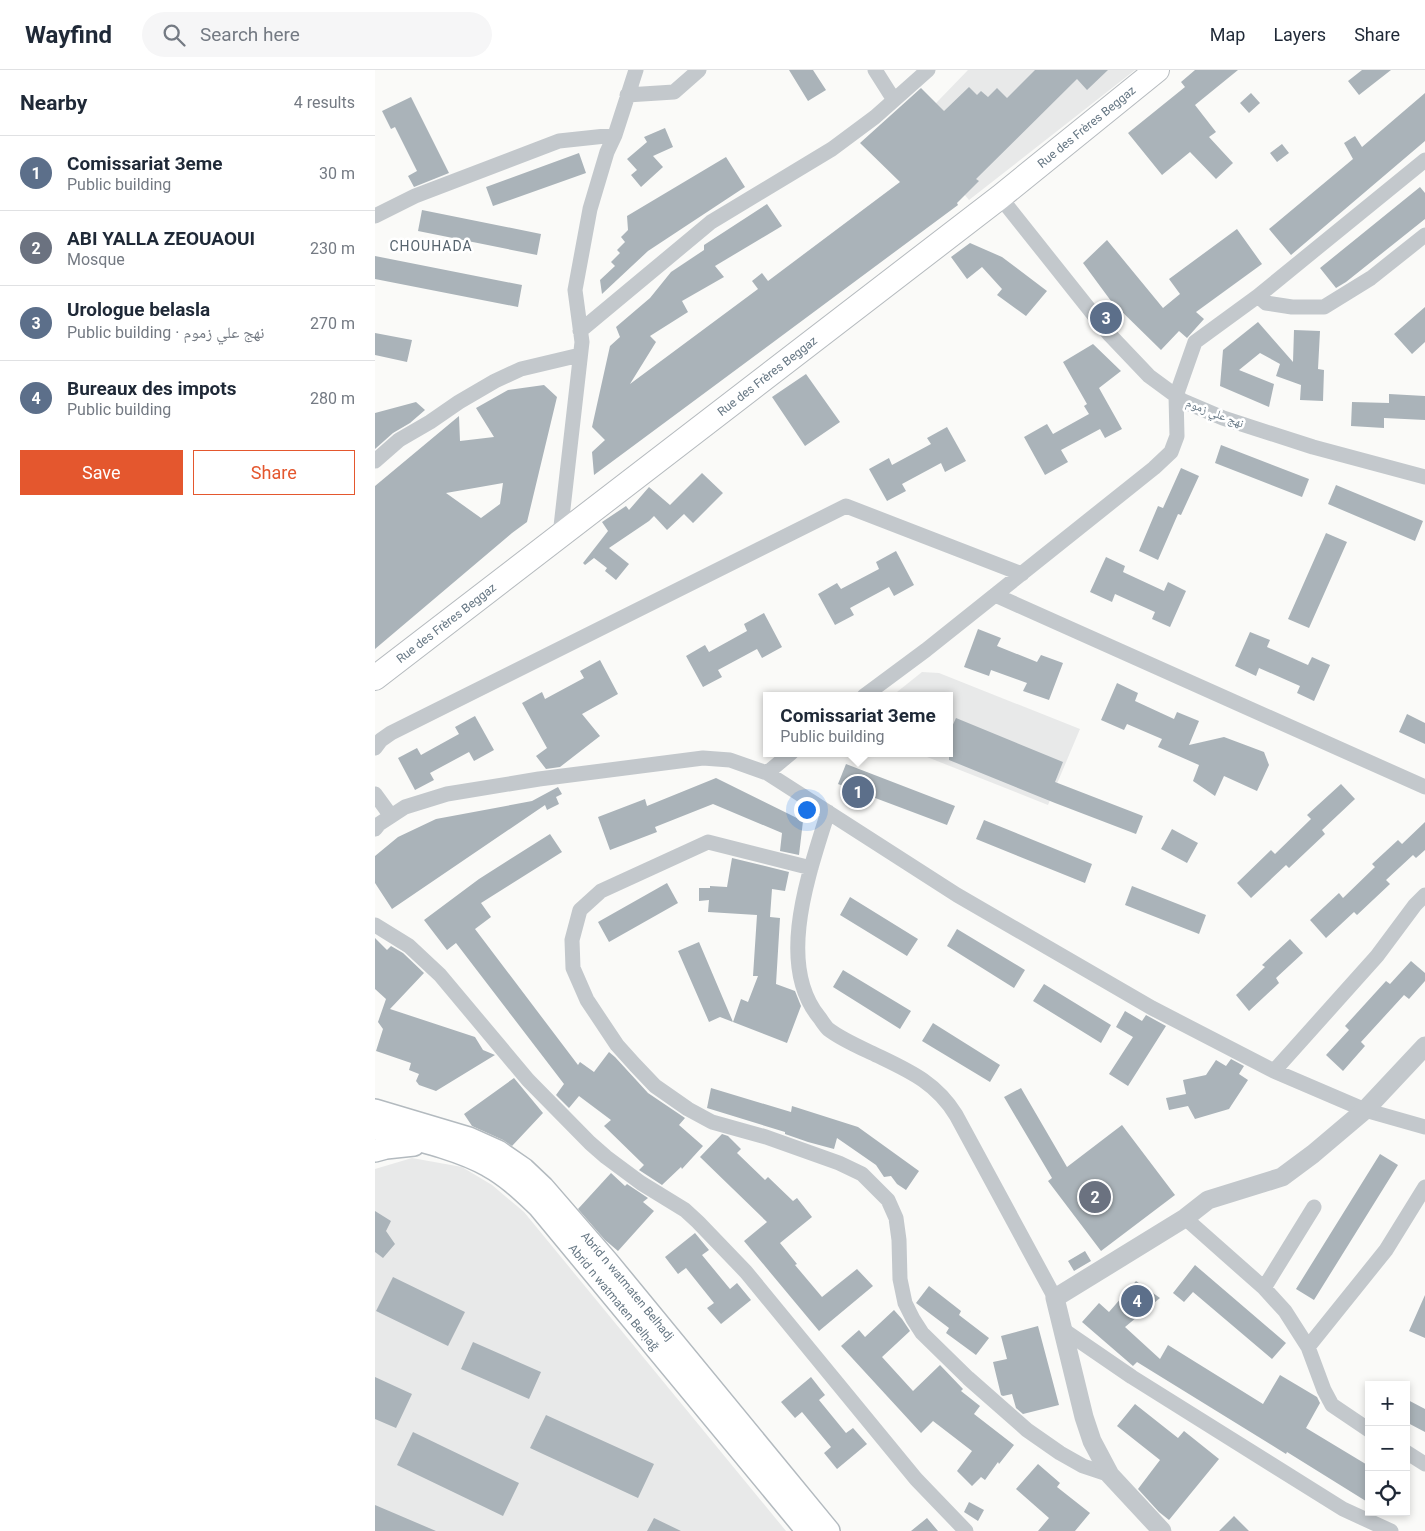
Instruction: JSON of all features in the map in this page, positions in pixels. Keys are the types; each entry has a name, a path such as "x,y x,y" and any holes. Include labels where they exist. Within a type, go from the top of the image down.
{"main road":[{"name":"Rue des Frères Beggaz","path":"375,678 1000,197 1157,70"},
{"name":"Abrid n watmaten Belhadj","path":"375,1110 469,1138 498,1151 524,1169 543,1187 608,1262 829,1531"},
{"name":"Abrid n watmaten Belḥaǧ","path":"375,1129 431,1145 487,1165 514,1183 539,1207 807,1531"},
{"path":"375,1151 408,1145 431,1145"}],"street":[{"path":"560,535 582,342 575,290 590,209 607,152 615,136 636,70"},
{"path":"627,95 674,92 699,70"},
{"path":"875,70 894,100"},
{"path":"580,331 711,222 832,149 875,117 928,70"},
{"path":"375,216 415,196 559,141 615,136"},
{"path":"869,692 1022,574 1154,468 1171,452 1177,436 1176,396 1195,342 1258,296 1425,160"},
{"name":"نهج علي زموم","path":"1000,197 1109,334 1149,376 1183,401 1223,418 1304,444 1425,476"},
{"path":"1258,296 1266,303 1292,307 1325,307 1371,278 1425,235"},
{"path":"375,461 399,440 495,381 521,369 580,355"},
{"path":"375,748 381,740 391,733 846,506 1022,574"},
{"path":"995,595 1425,787"},
{"path":"767,774 786,757"},
{"path":"375,829 379,824 405,806 447,794 539,779 703,758 730,760 767,774 957,895 1143,1003 1274,1071 1365,1110 1425,1127"},
{"path":"375,794 391,816"},
{"path":"828,812 804,890 797,950 801,981 811,1008 827,1028 855,1045 920,1077 941,1094 956,1115 1055,1298 1092,1441 1110,1475 1131,1500 1162,1531"},
{"path":"811,868 709,842 601,891 580,910 572,940 573,968 587,1000 617,1045 635,1065 655,1086 688,1110 713,1122 775,1140 839,1163 862,1174 888,1200 896,1218 899,1240 900,1279 905,1303 923,1333 968,1378 1027,1430 1083,1466 1110,1475"},
{"path":"1274,1071 1377,956 1415,905 1425,895"},
{"path":"375,925 409,946 440,975 528,1080 590,1143 634,1178 685,1210 747,1272 916,1478 966,1531"},
{"path":"1055,1298 1185,1218 1208,1200 1282,1177 1313,1154 1365,1110 1425,1046"},
{"path":"1308,1347 1386,1250 1425,1187"},
{"path":"1264,1288 1314,1207"},
{"path":"1185,1218 1264,1288 1285,1311 1308,1347 1324,1390 1332,1405 1365,1427"},
{"path":"1062,1328 1131,1377 1335,1504 1391,1531"},
{"path":"1410,1455 1425,1464"}],"shaded area":[{"path":"968,70 1135,70 969,200 910,130"},
{"path":"922,672 939,673 1080,729 1048,805 927,757 953,757 953,692 897,692"},
{"path":"412,1158 462,1167 492,1185 524,1212 786,1531 375,1531 375,1169"}],"building":[{"path":"789,70 813,70 826,90 808,101"},
{"path":"1035,70 1108,70 1087,90 1077,79 976,179 979,181 957,203 958,205 594,475 592,452 605,440 592,427 610,346 620,337 616,327 650,298 671,272 704,250 704,245 767,204 782,226 715,266 724,277 682,301 688,312 650,336 656,342 630,384 758,289 752,281 762,273 768,281 900,182 860,143 921,88 944,111 969,87 977,95 981,91 988,97 997,88 1007,98"},
{"path":"1195,70 1238,70 1195,105 1216,132 1209,137 1233,163 1216,179 1190,152 1162,175 1128,133 1185,87 1181,82"},
{"path":"1362,70 1391,70 1359,95 1348,81"},
{"path":"1251,93 1260,103 1249,113 1240,103"},
{"path":"1425,93 1425,141 1291,255 1269,229 1353,159 1344,143 1355,136 1362,147"},
{"path":"411,97 449,173 414,187 408,176 417,171 395,127 391,129 382,111"},
{"path":"665,128 673,147 653,156 663,167 641,187 631,175 637,170 627,159 647,142 644,137"},
{"path":"1282,144 1289,153 1277,162 1270,153"},
{"path":"579,153 586,173 493,206 486,187"},
{"path":"726,157 745,187 648,251 602,294 600,280 615,266 611,262 620,253 617,250 625,242 621,237 628,230 627,216"},
{"path":"1420,187 1425,193 1425,219 1336,288 1320,268"},
{"path":"422,210 541,234 537,255 418,231"},
{"path":"1237,229 1262,264 1196,312 1204,319 1187,338 1179,331 1161,350 1111,301 1083,263 1107,240 1163,308 1180,294 1169,279"},
{"path":"970,243 1002,257 1047,291 1026,316 997,295 1002,289 982,267 967,279 951,257"},
{"path":"375,256 522,285 518,307 375,279"},
{"path":"1425,307 1425,342 1412,354 1394,334"},
{"path":"1258,322 1293,362 1294,330 1320,331 1318,369 1324,370 1323,401 1300,400 1301,385 1276,376 1280,364 1260,353 1239,370 1274,384 1269,407 1220,386 1223,350"},
{"path":"375,333 412,340 407,362 375,355"},
{"path":"1093,344 1121,371 1099,388 1122,429 1105,438 1100,429 1061,450 1068,462 1045,475 1024,437 1047,424 1053,434 1089,414 1084,406 1087,404 1063,362"},
{"path":"806,374 840,422 805,446 772,397"},
{"path":"544,385 557,397 527,522 375,649 375,486 459,416 460,441 494,437 476,408 508,390","holes":["503,483 500,504 481,518 446,493"]},
{"path":"1389,394 1425,396 1425,420 1384,418 1384,428 1351,426 1352,402 1389,403"},
{"path":"416,402 425,410 410,423 393,433 375,449 375,413"},
{"path":"947,427 966,461 945,472 941,463 902,484 906,491 887,501 869,469 889,458 892,465 931,444 927,438"},
{"path":"1221,445 1309,479 1302,497 1215,463"},
{"path":"1181,468 1199,476 1181,515 1178,514 1158,560 1139,551 1158,506 1163,508"},
{"path":"702,473 723,493 693,523 684,514 667,530 654,516 609,548 629,564 616,580 605,571 607,568 594,558 585,565 583,563 608,531 602,522 626,506 629,510 649,487 670,505"},
{"path":"1336,485 1423,521 1415,541 1328,504"},
{"path":"1326,533 1347,542 1309,628 1288,619"},
{"path":"896,551 914,585 894,596 889,587 850,608 854,615 835,625 818,594 837,583 841,589 879,569 876,562"},
{"path":"1106,557 1125,566 1123,572 1164,591 1168,582 1186,591 1170,627 1152,619 1155,612 1115,594 1112,602 1090,592"},
{"path":"764,613 782,647 762,658 757,649 718,670 722,677 703,687 686,656 705,645 709,652 747,631 744,624"},
{"path":"978,629 1001,638 997,646 1037,662 1041,655 1063,663 1049,700 1023,691 1027,683 991,670 989,676 964,667"},
{"path":"1250,632 1270,640 1267,647 1308,665 1312,657 1330,665 1314,701 1297,693 1300,686 1259,668 1256,676 1235,666"},
{"path":"600,660 618,694 582,714 600,736 560,767 546,769 536,756 547,748 522,703 542,692 545,699 584,678 580,671"},
{"path":"1117,683 1138,693 1135,701 1174,719 1177,712 1199,721 1189,745 1224,737 1264,752 1269,765 1257,791 1224,776 1215,796 1193,781 1199,765 1158,747 1162,739 1127,724 1124,730 1101,720"},
{"path":"1407,714 1425,723 1425,744 1399,732"},
{"path":"475,716 494,750 474,761 469,752 430,773 434,780 415,790 398,758 417,748 421,755 459,734 455,727"},
{"path":"956,718 1063,762 1055,782 1143,816 1136,834 949,760 949,757 953,757 953,724"},
{"path":"846,764 955,806 947,825 838,784"},
{"path":"716,778 803,821 799,855 780,851 782,833 713,804 655,827 657,832 610,850 598,817 645,799 647,806"},
{"path":"1341,784 1355,799 1322,830 1325,834 1289,868 1286,865 1251,898 1237,883 1271,850 1275,854 1311,819 1307,815"},
{"path":"558,787 562,794 556,797 559,804 547,810 545,805 392,909 375,883 375,856 398,837 436,819 532,801"},
{"path":"984,820 1092,864 1085,883 976,839"},
{"path":"1425,822 1425,850 1416,858 1413,855 1386,880 1390,884 1357,915 1354,912 1326,938 1310,920 1339,893 1343,898 1375,867 1372,864 1398,840 1402,844"},
{"path":"1172,829 1198,843 1187,863 1161,849"},
{"path":"550,834 562,852 481,903 491,917 475,929 578,1065 580,1062 594,1072 609,1052 648,1093 685,1118 679,1125 703,1146 682,1169 681,1167 662,1185 639,1170 644,1165 604,1126 611,1120 579,1096 569,1108 556,1095 564,1084 456,943 447,950 424,920 479,879"},
{"path":"732,858 789,872 785,891 772,889 770,917 780,918 776,984 795,991 801,1006 787,1043 733,1022 741,999 748,1002 758,976 753,976 757,915 708,912 709,900 699,901 699,888 710,888 710,886 727,887"},
{"path":"667,883 678,903 609,942 598,922"},
{"path":"1132,886 1206,915 1199,934 1125,905"},
{"path":"850,897 918,939 907,956 840,915"},
{"path":"957,929 1025,970 1014,988 947,946"},
{"path":"375,938 387,950 391,946 403,953 424,973 390,1009 475,1037 483,1050 495,1055 436,1091 419,1085 416,1081 419,1074 409,1070 411,1063 376,1051 383,1029 378,1022 386,999 375,989"},
{"path":"1290,939 1303,953 1276,978 1279,983 1249,1011 1236,995 1265,967 1262,965"},
{"path":"699,942 733,1022 720,1017 709,1022 678,951"},
{"path":"1411,961 1425,973 1425,981 1409,999 1404,995 1361,1042 1365,1046 1343,1071 1326,1055 1349,1030 1345,1026 1386,981 1390,984"},
{"path":"843,970 911,1011 900,1029 833,987"},
{"path":"1044,984 1111,1025 1101,1043 1033,1001"},
{"path":"1125,1011 1142,1021 1146,1015 1166,1026 1128,1086 1109,1074 1133,1037 1116,1027"},
{"path":"933,1023 1000,1065 990,1082 922,1041"},
{"path":"1231,1059 1244,1066 1239,1074 1248,1080 1229,1109 1195,1119 1188,1106 1169,1110 1166,1098 1186,1094 1183,1080 1206,1075 1216,1060 1226,1066"},
{"path":"514,1078 543,1113 512,1146 472,1126 464,1114"},
{"path":"711,1088 791,1112 792,1106 858,1127 919,1171 906,1190 897,1184 891,1176 884,1177 876,1165 837,1138 834,1149 707,1108"},
{"path":"1021,1088 1067,1167 1122,1125 1175,1195 1101,1251 1048,1181 1052,1178 1004,1097"},
{"path":"722,1134 728,1136 741,1149 737,1153 765,1180 768,1177 793,1201 797,1198 812,1217 780,1243 797,1264 795,1265 822,1297 857,1269 873,1286 819,1331 744,1241 767,1222 700,1157"},
{"path":"1380,1154 1398,1165 1314,1300 1296,1289"},
{"path":"611,1173 625,1186 627,1184 648,1198 643,1202 654,1211 618,1251 605,1240 578,1209"},
{"path":"375,1211 391,1221 386,1231 395,1244 383,1258 375,1252"},
{"path":"695,1233 709,1250 702,1255 730,1289 737,1283 751,1300 721,1324 707,1308 714,1303 686,1268 678,1274 665,1257"},
{"path":"1085,1251 1091,1261 1074,1271 1068,1261"},
{"path":"1195,1265 1286,1343 1272,1359 1193,1292 1184,1302 1173,1293"},
{"path":"393,1277 465,1312 448,1346 376,1311"},
{"path":"1136,1281 1160,1298 1125,1327 1160,1359 1168,1345 1263,1404 1280,1375 1317,1397 1320,1403 1306,1428 1365,1464 1365,1501 1137,1362 1133,1366 1082,1322 1099,1303 1109,1312"},
{"path":"929,1286 961,1311 959,1315 989,1338 976,1355 946,1333 949,1328 916,1303"},
{"path":"1425,1295 1425,1338 1409,1331"},
{"path":"894,1310 910,1331 882,1357 913,1391 940,1365 963,1389 961,1391 980,1406 974,1414 1014,1445 985,1480 981,1477 972,1486 957,1471 972,1451 933,1421 921,1433 841,1346 859,1330 865,1337"},
{"path":"1038,1326 1059,1405 1023,1414 1016,1408 1012,1394 1001,1395 993,1362 1007,1359 1001,1336"},
{"path":"473,1342 541,1372 529,1399 461,1369"},
{"path":"375,1377 412,1394 396,1428 375,1419"},
{"path":"811,1377 825,1395 819,1400 846,1433 853,1428 867,1444 837,1469 824,1453 831,1447 802,1412 795,1418 781,1402"},
{"path":"1410,1401 1425,1409 1425,1432 1410,1424"},
{"path":"1135,1404 1178,1438 1184,1431 1219,1459 1169,1520 1138,1489 1160,1460 1117,1426"},
{"path":"546,1415 654,1464 638,1498 530,1448"},
{"path":"413,1432 519,1483 503,1516 397,1465"},
{"path":"1038,1464 1060,1483 1057,1487 1090,1513 1075,1531 1038,1531 1049,1518 1016,1489"},
{"path":"969,1502 984,1510 978,1521 964,1512"},
{"path":"375,1505 436,1531 375,1531"},
{"path":"1234,1516 1249,1531 1219,1531"},
{"path":"654,1518 681,1531 647,1531"},
{"path":"927,1518 938,1531 911,1531"}],"place":[{"name":"Urologue belasla","path":"1106,318"},
{"name":"Comissariat 3eme","path":"858,792"},
{"name":"ABI YALLA ZEOUAOUI","path":"1095,1197"},
{"name":"Bureaux des impots","path":"1137,1301"}],"district":[{"name":"CHOUHADA","path":"431,246"}]}
